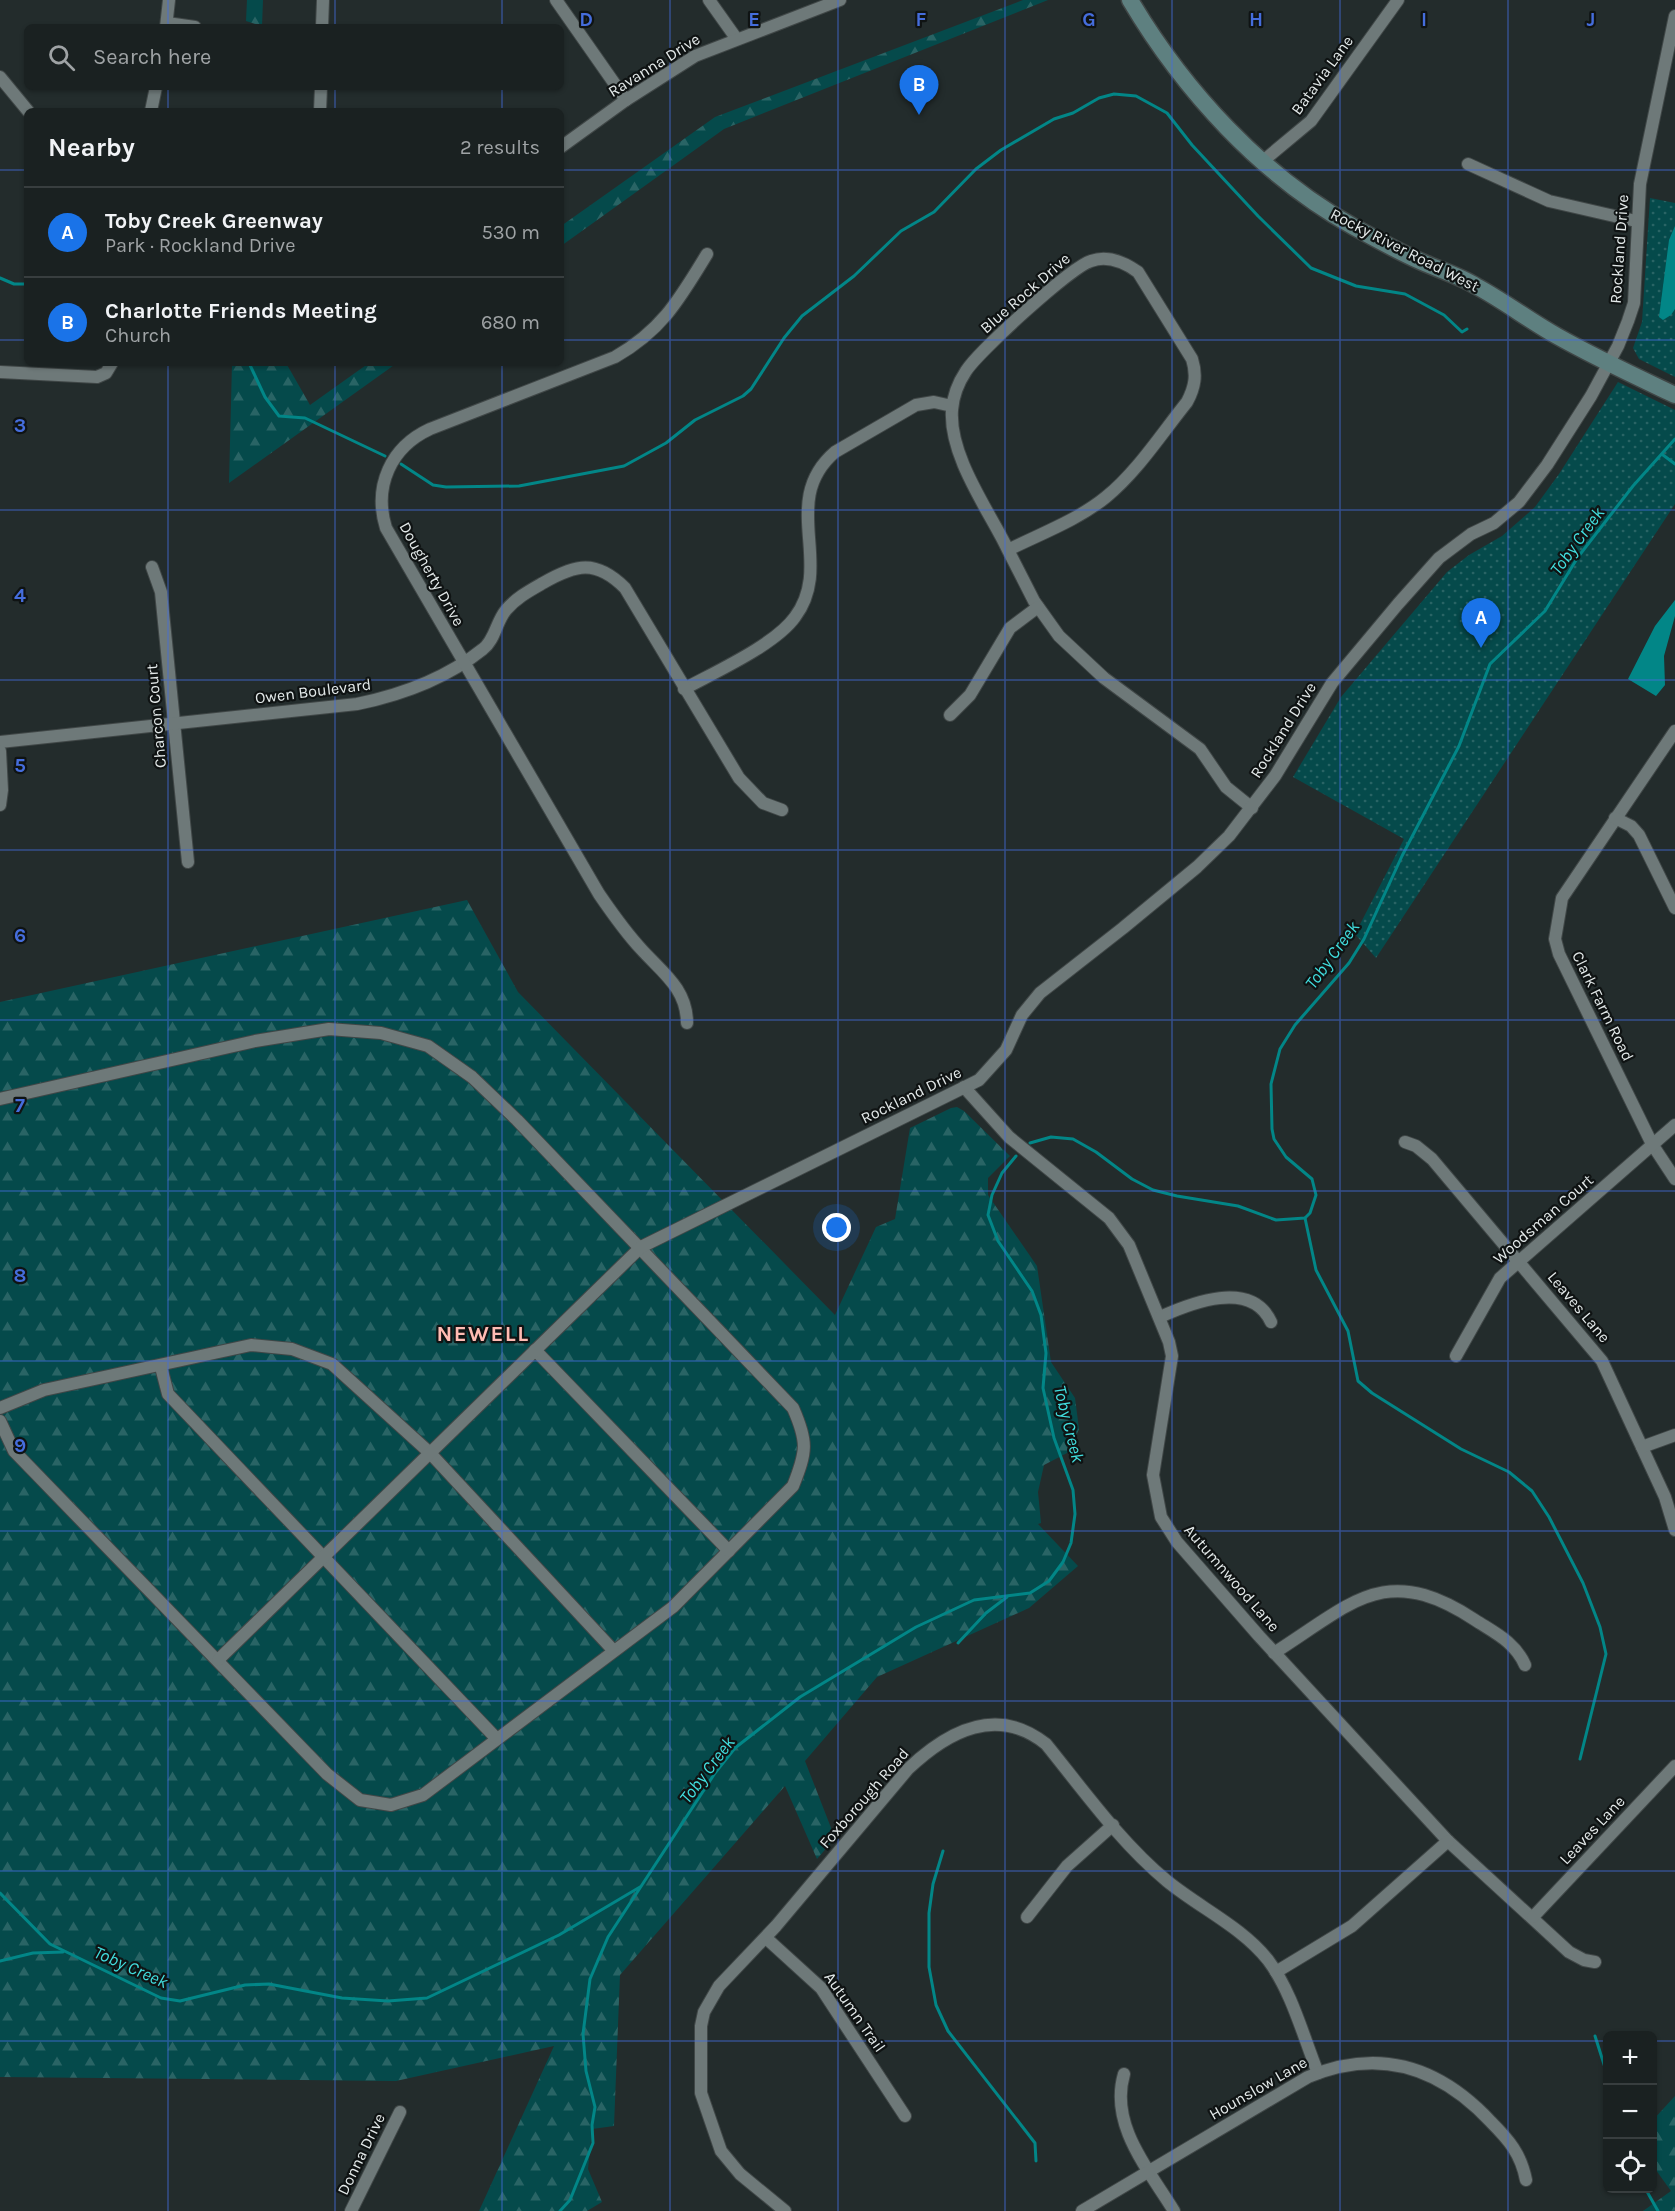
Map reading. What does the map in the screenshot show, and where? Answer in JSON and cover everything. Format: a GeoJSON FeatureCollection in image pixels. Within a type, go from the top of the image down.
{"type":"FeatureCollection","features":[{"type":"Feature","properties":{"kind":"street"},"geometry":{"type":"LineString","coordinates":[[167,24],[169,0]]}},
{"type":"Feature","properties":{"kind":"street"},"geometry":{"type":"LineString","coordinates":[[322,24],[323,0]]}},
{"type":"Feature","properties":{"kind":"street"},"geometry":{"type":"LineString","coordinates":[[556,0],[626,100]]}},
{"type":"Feature","properties":{"kind":"street"},"geometry":{"type":"LineString","coordinates":[[709,0],[736,38]]}},
{"type":"Feature","properties":{"kind":"street","name":"Ravanna Drive"},"geometry":{"type":"LineString","coordinates":[[564,145],[626,100],[695,56],[736,38],[840,0]]}},
{"type":"Feature","properties":{"kind":"street","name":"Rocky River Road West"},"geometry":{"type":"LineString","coordinates":[[1130,0],[1179,73],[1214,113],[1292,186],[1340,219],[1420,261],[1474,284],[1555,335],[1675,395]]}},
{"type":"Feature","properties":{"kind":"street","name":"Batavia Lane"},"geometry":{"type":"LineString","coordinates":[[1263,160],[1311,121],[1398,0]]}},
{"type":"Feature","properties":{"kind":"street","name":"Rockland Drive"},"geometry":{"type":"LineString","coordinates":[[218,1660],[641,1247],[979,1080],[996,1064],[1006,1050],[1022,1015],[1040,993],[1197,867],[1229,836],[1296,745],[1332,683],[1398,604],[1439,558],[1502,517],[1533,486],[1609,363],[1634,303],[1636,221],[1640,184],[1675,16]]}},
{"type":"Feature","properties":{"kind":"street"},"geometry":{"type":"LineString","coordinates":[[0,76],[26,108]]}},
{"type":"Feature","properties":{"kind":"street"},"geometry":{"type":"LineString","coordinates":[[152,108],[155,90]]}},
{"type":"Feature","properties":{"kind":"street"},"geometry":{"type":"LineString","coordinates":[[320,108],[321,90]]}},
{"type":"Feature","properties":{"kind":"street"},"geometry":{"type":"LineString","coordinates":[[1468,164],[1549,201],[1636,221]]}},
{"type":"Feature","properties":{"kind":"street","name":"Dougherty Drive"},"geometry":{"type":"LineString","coordinates":[[687,1023],[687,1008],[679,990],[634,941],[599,894],[386,528],[382,514],[382,488],[394,458],[407,442],[423,432],[615,357],[634,346],[670,313],[706,254]]}},
{"type":"Feature","properties":{"kind":"street","name":"Blue Rock Drive"},"geometry":{"type":"LineString","coordinates":[[1008,550],[1088,510],[1120,484],[1187,402],[1195,378],[1192,359],[1138,272],[1116,260],[1092,260],[1074,269],[970,366],[957,388],[952,406],[952,421],[957,447],[1008,550],[1038,607],[1079,657],[1200,749],[1226,787],[1251,808]]}},
{"type":"Feature","properties":{"kind":"street"},"geometry":{"type":"LineString","coordinates":[[0,372],[97,377],[109,368]]}},
{"type":"Feature","properties":{"kind":"street"},"geometry":{"type":"LineString","coordinates":[[684,689],[780,633],[800,611],[810,577],[807,503],[812,480],[825,461],[835,452],[916,405],[933,402],[952,406]]}},
{"type":"Feature","properties":{"kind":"street","name":"Charcon Court"},"geometry":{"type":"LineString","coordinates":[[152,567],[161,592],[188,862]]}},
{"type":"Feature","properties":{"kind":"street","name":"Owen Boulevard"},"geometry":{"type":"LineString","coordinates":[[0,742],[357,704],[382,699],[431,680],[463,661],[489,643],[502,616],[517,599],[567,569],[588,567],[605,572],[625,588],[684,689],[753,795],[769,806],[782,810]]}},
{"type":"Feature","properties":{"kind":"street"},"geometry":{"type":"LineString","coordinates":[[950,715],[970,695],[1010,628],[1038,607]]}},
{"type":"Feature","properties":{"kind":"street","name":"Clark Farm Road"},"geometry":{"type":"LineString","coordinates":[[1675,731],[1562,898],[1555,939],[1559,954],[1652,1144],[1675,1179]]}},
{"type":"Feature","properties":{"kind":"street"},"geometry":{"type":"LineString","coordinates":[[0,751],[2,790],[0,805]]}},
{"type":"Feature","properties":{"kind":"street"},"geometry":{"type":"LineString","coordinates":[[1615,818],[1631,826],[1639,835],[1675,908]]}},
{"type":"Feature","properties":{"kind":"street"},"geometry":{"type":"LineString","coordinates":[[0,1099],[255,1041],[329,1029],[381,1033],[428,1046],[472,1077],[641,1247],[793,1408],[805,1436],[803,1463],[793,1486],[673,1607],[423,1795],[391,1805],[360,1800],[327,1774],[14,1451],[0,1420]]}},
{"type":"Feature","properties":{"kind":"street","name":"Autumnwood Lane"},"geometry":{"type":"LineString","coordinates":[[964,1087],[1008,1137],[1109,1218],[1129,1245],[1160,1317],[1172,1356],[1154,1466],[1154,1484],[1161,1516],[1177,1542],[1275,1653],[1448,1840],[1573,1955],[1595,1962]]}},
{"type":"Feature","properties":{"kind":"street","name":"Woodsman Court"},"geometry":{"type":"LineString","coordinates":[[1456,1356],[1491,1291],[1518,1260],[1675,1125]]}},
{"type":"Feature","properties":{"kind":"street","name":"Leaves Lane"},"geometry":{"type":"LineString","coordinates":[[1405,1142],[1426,1152],[1602,1361],[1665,1497],[1675,1530]]}},
{"type":"Feature","properties":{"kind":"street"},"geometry":{"type":"LineString","coordinates":[[1160,1317],[1189,1305],[1222,1298],[1256,1304],[1267,1312],[1271,1322]]}},
{"type":"Feature","properties":{"kind":"street"},"geometry":{"type":"LineString","coordinates":[[0,1408],[44,1390],[251,1346],[292,1349],[332,1364],[430,1453],[614,1650]]}},
{"type":"Feature","properties":{"kind":"street"},"geometry":{"type":"LineString","coordinates":[[535,1350],[729,1551]]}},
{"type":"Feature","properties":{"kind":"street"},"geometry":{"type":"LineString","coordinates":[[161,1366],[168,1394],[496,1738]]}},
{"type":"Feature","properties":{"kind":"street"},"geometry":{"type":"LineString","coordinates":[[1642,1447],[1675,1435]]}},
{"type":"Feature","properties":{"kind":"street"},"geometry":{"type":"LineString","coordinates":[[1275,1653],[1368,1595],[1396,1590],[1413,1590],[1437,1597],[1508,1641],[1525,1665]]}},
{"type":"Feature","properties":{"kind":"street","name":"Foxborough Road"},"geometry":{"type":"LineString","coordinates":[[785,2211],[740,2174],[721,2151],[706,2113],[700,2080],[701,2026],[710,1998],[766,1938],[909,1769],[931,1749],[965,1730],[994,1724],[1020,1728],[1034,1735],[1046,1744],[1143,1860],[1177,1888],[1246,1937],[1276,1972],[1317,2073]]}},
{"type":"Feature","properties":{"kind":"street","name":"Leaves Lane"},"geometry":{"type":"LineString","coordinates":[[1533,1917],[1675,1767]]}},
{"type":"Feature","properties":{"kind":"street"},"geometry":{"type":"LineString","coordinates":[[1027,1917],[1067,1866],[1113,1825]]}},
{"type":"Feature","properties":{"kind":"street"},"geometry":{"type":"LineString","coordinates":[[1276,1972],[1352,1926],[1448,1840]]}},
{"type":"Feature","properties":{"kind":"street","name":"Autumn Trail"},"geometry":{"type":"LineString","coordinates":[[766,1938],[821,1988],[905,2116]]}},
{"type":"Feature","properties":{"kind":"street","name":"Hounslow Lane"},"geometry":{"type":"LineString","coordinates":[[1082,2211],[1317,2073],[1339,2066],[1380,2063],[1398,2065],[1434,2077],[1463,2095],[1514,2146],[1526,2180]]}},
{"type":"Feature","properties":{"kind":"street"},"geometry":{"type":"LineString","coordinates":[[1124,2074],[1119,2099],[1124,2125],[1174,2211]]}},
{"type":"Feature","properties":{"kind":"street","name":"Donna Drive"},"geometry":{"type":"LineString","coordinates":[[351,2211],[400,2112]]}},
{"type":"Feature","properties":{"kind":"green space"},"geometry":{"type":"Polygon","coordinates":[[[247,0],[263,0],[262,24],[246,21],[247,0]]]}},
{"type":"Feature","properties":{"kind":"green space"},"geometry":{"type":"Polygon","coordinates":[[[1023,0],[1048,0],[724,129],[564,244],[564,224],[715,117],[1023,0]]]}},
{"type":"Feature","properties":{"kind":"green space"},"geometry":{"type":"Polygon","coordinates":[[[1650,198],[1675,203],[1675,377],[1639,359],[1633,348],[1642,322],[1650,198]]]}},
{"type":"Feature","properties":{"kind":"green space"},"geometry":{"type":"Polygon","coordinates":[[[232,366],[288,366],[310,405],[365,366],[393,366],[229,483],[232,366]]]}},
{"type":"Feature","properties":{"kind":"green space"},"geometry":{"type":"Polygon","coordinates":[[[1618,382],[1675,410],[1675,504],[1376,958],[1355,934],[1404,839],[1293,777],[1341,697],[1447,572],[1469,555],[1502,536],[1535,507],[1618,382]]]}},
{"type":"Feature","properties":{"kind":"green space"},"geometry":{"type":"Polygon","coordinates":[[[467,900],[518,992],[835,1315],[876,1227],[895,1219],[910,1128],[951,1108],[957,1107],[964,1111],[1010,1156],[988,1178],[988,1195],[1037,1266],[1051,1362],[1075,1398],[1079,1429],[1069,1452],[1044,1465],[1038,1492],[1041,1523],[1038,1524],[1078,1566],[1029,1608],[877,1677],[805,1761],[835,1838],[817,1859],[785,1786],[620,1975],[614,2126],[592,2129],[588,2169],[602,2202],[587,2211],[479,2211],[554,2046],[396,2081],[0,2077],[0,1002],[467,900]]]}},
{"type":"Feature","properties":{"kind":"green space"},"geometry":{"type":"Polygon","coordinates":[[[1675,2096],[1675,2211],[1643,2211],[1671,2191],[1657,2172],[1657,2116],[1675,2096]]]}},
{"type":"Feature","properties":{"kind":"shaded area"},"geometry":{"type":"Polygon","coordinates":[[[1675,226],[1675,309],[1663,320],[1659,317],[1669,240],[1675,226]]]}},
{"type":"Feature","properties":{"kind":"shaded area"},"geometry":{"type":"Polygon","coordinates":[[[1675,600],[1675,616],[1664,656],[1665,685],[1656,696],[1628,679],[1655,626],[1675,600]]]}},
{"type":"Feature","properties":{"kind":"waterway"},"geometry":{"type":"LineString","coordinates":[[401,464],[433,485],[446,487],[519,486],[624,466],[666,443],[695,420],[743,396],[751,389],[784,338],[802,316],[854,276],[901,231],[934,212],[976,169],[1001,150],[1054,119],[1073,113],[1099,98],[1114,94],[1136,96],[1167,113],[1192,145],[1258,216],[1311,268],[1356,286],[1405,294],[1444,315],[1462,332],[1467,329]]}},
{"type":"Feature","properties":{"kind":"waterway"},"geometry":{"type":"LineString","coordinates":[[0,278],[14,284],[24,284]]}},
{"type":"Feature","properties":{"kind":"waterway"},"geometry":{"type":"LineString","coordinates":[[250,366],[265,397],[279,416],[305,418],[385,456]]}},
{"type":"Feature","properties":{"kind":"waterway","name":"Toby Creek"},"geometry":{"type":"LineString","coordinates":[[1030,1143],[1051,1137],[1073,1139],[1096,1152],[1132,1179],[1153,1190],[1238,1206],[1276,1220],[1305,1218],[1310,1213],[1316,1195],[1312,1179],[1286,1157],[1274,1139],[1272,1129],[1271,1084],[1280,1049],[1295,1025],[1349,963],[1364,939],[1402,856],[1459,746],[1490,664],[1545,611],[1578,557],[1633,486],[1675,439]]}},
{"type":"Feature","properties":{"kind":"waterway"},"geometry":{"type":"LineString","coordinates":[[1663,455],[1675,464]]}},
{"type":"Feature","properties":{"kind":"waterway","name":"Toby Creek"},"geometry":{"type":"LineString","coordinates":[[560,2211],[570,2200],[593,2143],[592,2125],[595,2107],[586,2071],[583,2034],[590,1979],[608,1937],[715,1773],[735,1748],[800,1697],[916,1627],[974,1600],[1030,1593],[1049,1581],[1063,1562],[1071,1543],[1075,1514],[1073,1490],[1054,1438],[1043,1388],[1046,1353],[1041,1315],[1032,1291],[998,1241],[988,1215],[992,1195],[1002,1173],[1016,1156]]}},
{"type":"Feature","properties":{"kind":"waterway"},"geometry":{"type":"LineString","coordinates":[[1305,1218],[1316,1270],[1348,1331],[1358,1381],[1372,1393],[1461,1449],[1509,1472],[1532,1491],[1549,1517],[1583,1583],[1600,1627],[1606,1654],[1580,1759]]}},
{"type":"Feature","properties":{"kind":"waterway"},"geometry":{"type":"LineString","coordinates":[[958,1643],[986,1613],[1007,1597]]}},
{"type":"Feature","properties":{"kind":"waterway"},"geometry":{"type":"LineString","coordinates":[[943,1851],[933,1884],[929,1913],[929,1967],[936,2005],[948,2031],[1035,2143],[1036,2161]]}},
{"type":"Feature","properties":{"kind":"waterway","name":"Toby Creek"},"geometry":{"type":"LineString","coordinates":[[0,1893],[50,1944],[161,1998],[180,2001],[245,1985],[269,1984],[342,1998],[388,2001],[427,1998],[559,1935],[640,1887]]}},
{"type":"Feature","properties":{"kind":"waterway","name":"Toby Creek"},"geometry":{"type":"LineString","coordinates":[[0,1961],[33,1953],[63,1952]]}},
{"type":"Feature","properties":{"kind":"waterway"},"geometry":{"type":"LineString","coordinates":[[1595,2036],[1603,2061]]}},
{"type":"Feature","properties":{"kind":"waterway"},"geometry":{"type":"LineString","coordinates":[[1648,2193],[1658,2211]]}},
{"type":"Feature","properties":{"kind":"place","name":"Charlotte Friends Meeting"},"geometry":{"type":"Point","coordinates":[919,115]}},
{"type":"Feature","properties":{"kind":"place","name":"Toby Creek Greenway"},"geometry":{"type":"Point","coordinates":[1481,648]}},
{"type":"Feature","properties":{"kind":"district","name":"NEWELL"},"geometry":{"type":"Point","coordinates":[483,1334]}}]}
